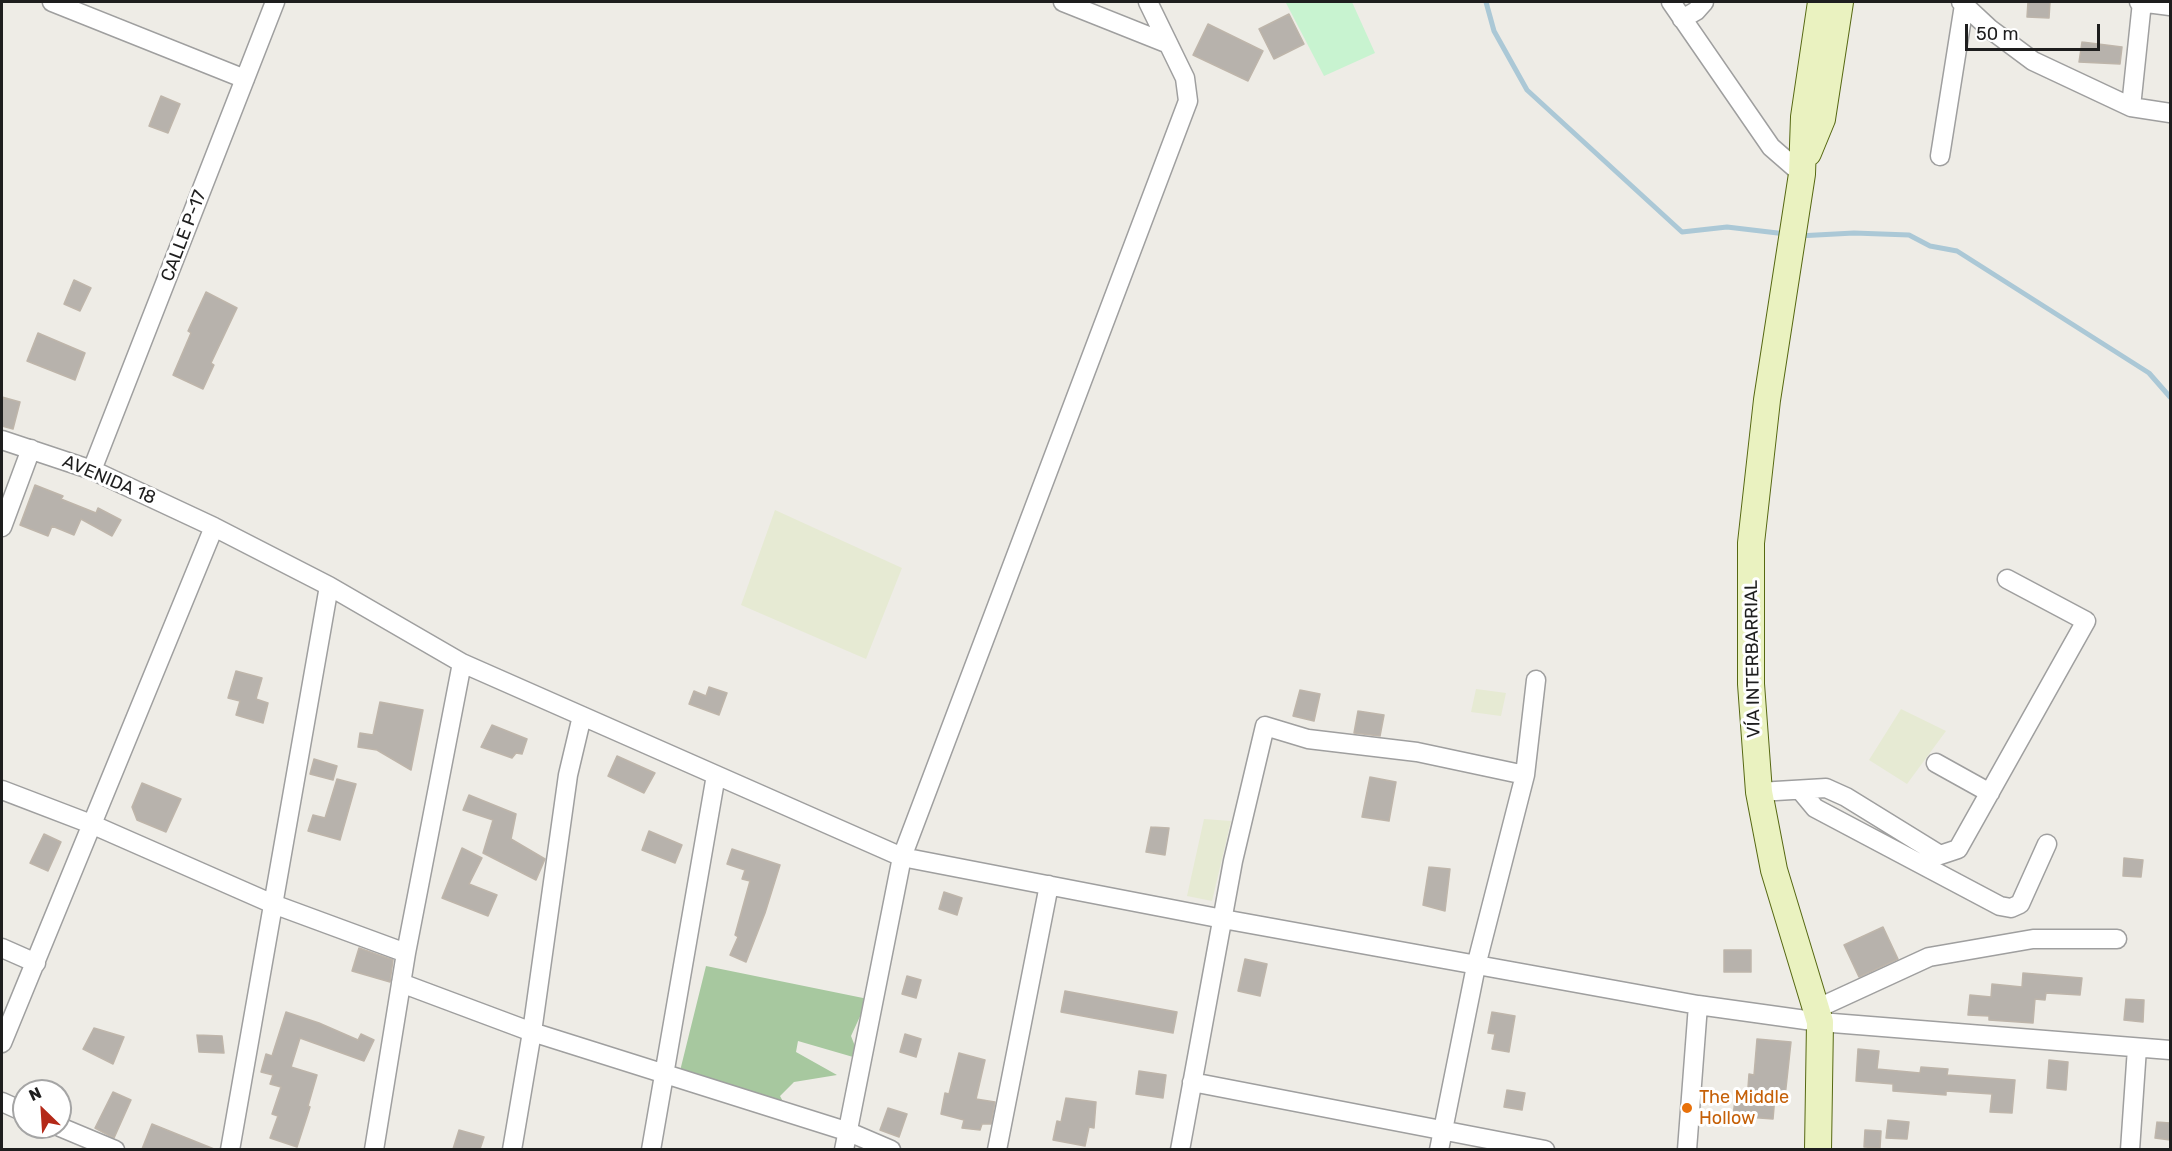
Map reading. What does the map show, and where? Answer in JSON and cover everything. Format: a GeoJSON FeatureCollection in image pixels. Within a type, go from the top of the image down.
{"type":"FeatureCollection","features":[{"type":"Feature","properties":{"kind":"main road","name":"VÍA INTERBARRIAL"},"geometry":{"type":"LineString","coordinates":[[1818,1149],[1818,1015],[1774,870],[1759,792],[1751,684],[1750,543],[1767,400],[1802,175],[1804,117],[1821,2]]}},
{"type":"Feature","properties":{"kind":"main road","name":"VÍA INTERBARRIAL"},"geometry":{"type":"LineString","coordinates":[[1802,175],[1822,119],[1840,2]]}},
{"type":"Feature","properties":{"kind":"street"},"geometry":{"type":"LineString","coordinates":[[52,2],[245,79]]}},
{"type":"Feature","properties":{"kind":"street","name":"CALLE P-17"},"geometry":{"type":"LineString","coordinates":[[92,470],[275,2]]}},
{"type":"Feature","properties":{"kind":"street"},"geometry":{"type":"LineString","coordinates":[[1063,2],[1166,42]]}},
{"type":"Feature","properties":{"kind":"street"},"geometry":{"type":"LineString","coordinates":[[846,1141],[902,857],[1188,101],[1185,78],[1148,2]]}},
{"type":"Feature","properties":{"kind":"street"},"geometry":{"type":"LineString","coordinates":[[1671,2],[1771,147],[1802,175]]}},
{"type":"Feature","properties":{"kind":"street"},"geometry":{"type":"LineString","coordinates":[[1682,19],[1696,11],[1704,2]]}},
{"type":"Feature","properties":{"kind":"street"},"geometry":{"type":"LineString","coordinates":[[2131,107],[2141,2],[2170,6]]}},
{"type":"Feature","properties":{"kind":"street"},"geometry":{"type":"LineString","coordinates":[[1963,3],[1990,29],[2033,61],[2131,107],[2170,112]]}},
{"type":"Feature","properties":{"kind":"street"},"geometry":{"type":"LineString","coordinates":[[1940,156],[1963,3]]}},
{"type":"Feature","properties":{"kind":"street","name":"AVENIDA 18"},"geometry":{"type":"LineString","coordinates":[[2,440],[92,470],[214,527],[329,586],[462,663],[902,857],[1223,919],[1698,1005],[2170,1050]]}},
{"type":"Feature","properties":{"kind":"street"},"geometry":{"type":"LineString","coordinates":[[2,527],[31,449]]}},
{"type":"Feature","properties":{"kind":"street"},"geometry":{"type":"LineString","coordinates":[[2,1043],[214,527]]}},
{"type":"Feature","properties":{"kind":"street"},"geometry":{"type":"LineString","coordinates":[[1759,792],[1826,788],[1835,791],[1940,855],[1958,849],[2086,621],[2007,579]]}},
{"type":"Feature","properties":{"kind":"street"},"geometry":{"type":"LineString","coordinates":[[230,1149],[329,586]]}},
{"type":"Feature","properties":{"kind":"street"},"geometry":{"type":"LineString","coordinates":[[374,1149],[406,952],[462,663]]}},
{"type":"Feature","properties":{"kind":"street"},"geometry":{"type":"LineString","coordinates":[[1439,1149],[1476,966],[1525,775],[1536,680]]}},
{"type":"Feature","properties":{"kind":"street"},"geometry":{"type":"LineString","coordinates":[[512,1149],[532,1032],[568,775],[582,716]]}},
{"type":"Feature","properties":{"kind":"street"},"geometry":{"type":"LineString","coordinates":[[1180,1149],[1233,861],[1265,726],[1308,739],[1417,752],[1525,775]]}},
{"type":"Feature","properties":{"kind":"street"},"geometry":{"type":"LineString","coordinates":[[1936,763],[1990,794]]}},
{"type":"Feature","properties":{"kind":"street"},"geometry":{"type":"LineString","coordinates":[[651,1149],[716,775]]}},
{"type":"Feature","properties":{"kind":"street"},"geometry":{"type":"LineString","coordinates":[[2,790],[91,824],[273,904],[406,952]]}},
{"type":"Feature","properties":{"kind":"street"},"geometry":{"type":"LineString","coordinates":[[1800,790],[1815,808],[2000,906],[2011,908],[2020,904],[2047,844]]}},
{"type":"Feature","properties":{"kind":"street"},"geometry":{"type":"LineString","coordinates":[[997,1149],[1048,885]]}},
{"type":"Feature","properties":{"kind":"street"},"geometry":{"type":"LineString","coordinates":[[1818,1015],[1929,957],[2033,939],[2117,939]]}},
{"type":"Feature","properties":{"kind":"street"},"geometry":{"type":"LineString","coordinates":[[2,948],[36,963]]}},
{"type":"Feature","properties":{"kind":"street"},"geometry":{"type":"LineString","coordinates":[[401,982],[532,1032],[664,1074],[846,1141],[891,1149]]}},
{"type":"Feature","properties":{"kind":"street"},"geometry":{"type":"LineString","coordinates":[[1687,1149],[1698,1005]]}},
{"type":"Feature","properties":{"kind":"street"},"geometry":{"type":"LineString","coordinates":[[2130,1149],[2137,1048]]}},
{"type":"Feature","properties":{"kind":"street"},"geometry":{"type":"LineString","coordinates":[[1192,1082],[1545,1149]]}},
{"type":"Feature","properties":{"kind":"street"},"geometry":{"type":"LineString","coordinates":[[72,1131],[116,1149]]}},
{"type":"Feature","properties":{"kind":"green space"},"geometry":{"type":"Polygon","coordinates":[[[1352,2],[1375,53],[1324,76],[1286,3],[1352,2]]]}},
{"type":"Feature","properties":{"kind":"green space"},"geometry":{"type":"Polygon","coordinates":[[[775,510],[902,568],[866,659],[741,605],[775,510]]]}},
{"type":"Feature","properties":{"kind":"green space"},"geometry":{"type":"Polygon","coordinates":[[[1476,689],[1506,693],[1501,716],[1471,712],[1476,689]]]}},
{"type":"Feature","properties":{"kind":"green space"},"geometry":{"type":"Polygon","coordinates":[[[1901,709],[1946,731],[1907,784],[1869,760],[1901,709]]]}},
{"type":"Feature","properties":{"kind":"green space"},"geometry":{"type":"Polygon","coordinates":[[[1204,819],[1231,821],[1212,901],[1187,896],[1204,819]]]}},
{"type":"Feature","properties":{"kind":"green space"},"geometry":{"type":"Polygon","coordinates":[[[706,966],[868,999],[851,1036],[860,1059],[798,1041],[796,1052],[837,1075],[794,1082],[780,1096],[786,1107],[679,1075],[706,966]]]}},
{"type":"Feature","properties":{"kind":"building"},"geometry":{"type":"Polygon","coordinates":[[[2028,2],[2050,2],[2049,18],[2027,17],[2028,2]]]}},
{"type":"Feature","properties":{"kind":"building"},"geometry":{"type":"Polygon","coordinates":[[[1289,14],[1304,44],[1274,59],[1259,29],[1289,14]]]}},
{"type":"Feature","properties":{"kind":"building"},"geometry":{"type":"Polygon","coordinates":[[[1208,24],[1263,51],[1248,81],[1193,55],[1208,24]]]}},
{"type":"Feature","properties":{"kind":"building"},"geometry":{"type":"Polygon","coordinates":[[[2082,42],[2122,47],[2120,64],[2079,62],[2082,42]]]}},
{"type":"Feature","properties":{"kind":"building"},"geometry":{"type":"Polygon","coordinates":[[[161,96],[180,104],[168,133],[149,126],[161,96]]]}},
{"type":"Feature","properties":{"kind":"building"},"geometry":{"type":"Polygon","coordinates":[[[74,280],[91,288],[80,311],[64,304],[74,280]]]}},
{"type":"Feature","properties":{"kind":"building"},"geometry":{"type":"Polygon","coordinates":[[[206,292],[237,308],[211,363],[214,365],[203,389],[173,375],[191,333],[188,331],[206,292]]]}},
{"type":"Feature","properties":{"kind":"building"},"geometry":{"type":"Polygon","coordinates":[[[38,333],[85,353],[75,380],[27,361],[38,333]]]}},
{"type":"Feature","properties":{"kind":"building"},"geometry":{"type":"Polygon","coordinates":[[[2,397],[20,402],[13,429],[2,426],[2,397]]]}},
{"type":"Feature","properties":{"kind":"building"},"geometry":{"type":"Polygon","coordinates":[[[35,485],[63,496],[61,499],[96,513],[98,508],[121,520],[112,536],[81,519],[74,535],[52,526],[48,536],[20,525],[35,485]]]}},
{"type":"Feature","properties":{"kind":"building"},"geometry":{"type":"Polygon","coordinates":[[[236,671],[262,678],[256,699],[268,703],[263,723],[236,715],[240,701],[228,698],[236,671]]]}},
{"type":"Feature","properties":{"kind":"building"},"geometry":{"type":"Polygon","coordinates":[[[709,687],[727,693],[719,715],[689,704],[694,691],[706,696],[709,687]]]}},
{"type":"Feature","properties":{"kind":"building"},"geometry":{"type":"Polygon","coordinates":[[[1300,690],[1320,694],[1314,721],[1293,716],[1300,690]]]}},
{"type":"Feature","properties":{"kind":"building"},"geometry":{"type":"Polygon","coordinates":[[[380,702],[423,710],[411,770],[377,750],[358,747],[360,733],[373,735],[380,702]]]}},
{"type":"Feature","properties":{"kind":"building"},"geometry":{"type":"Polygon","coordinates":[[[1358,711],[1384,715],[1380,736],[1354,733],[1358,711]]]}},
{"type":"Feature","properties":{"kind":"building"},"geometry":{"type":"Polygon","coordinates":[[[492,725],[527,739],[522,754],[516,753],[512,758],[481,747],[492,725]]]}},
{"type":"Feature","properties":{"kind":"building"},"geometry":{"type":"Polygon","coordinates":[[[617,756],[655,773],[644,793],[608,776],[617,756]]]}},
{"type":"Feature","properties":{"kind":"building"},"geometry":{"type":"Polygon","coordinates":[[[314,759],[337,766],[333,780],[310,774],[314,759]]]}},
{"type":"Feature","properties":{"kind":"building"},"geometry":{"type":"Polygon","coordinates":[[[1370,777],[1396,782],[1389,821],[1362,817],[1370,777]]]}},
{"type":"Feature","properties":{"kind":"building"},"geometry":{"type":"Polygon","coordinates":[[[337,779],[356,784],[340,840],[308,831],[313,815],[325,818],[337,779]]]}},
{"type":"Feature","properties":{"kind":"building"},"geometry":{"type":"Polygon","coordinates":[[[142,783],[181,799],[166,832],[137,820],[132,807],[142,783]]]}},
{"type":"Feature","properties":{"kind":"building"},"geometry":{"type":"Polygon","coordinates":[[[469,795],[516,814],[511,839],[545,859],[536,880],[483,853],[493,820],[463,810],[469,795]]]}},
{"type":"Feature","properties":{"kind":"building"},"geometry":{"type":"Polygon","coordinates":[[[1151,827],[1169,828],[1165,855],[1146,852],[1151,827]]]}},
{"type":"Feature","properties":{"kind":"building"},"geometry":{"type":"Polygon","coordinates":[[[649,831],[682,845],[675,863],[642,850],[649,831]]]}},
{"type":"Feature","properties":{"kind":"building"},"geometry":{"type":"Polygon","coordinates":[[[44,834],[61,842],[48,871],[30,863],[44,834]]]}},
{"type":"Feature","properties":{"kind":"building"},"geometry":{"type":"Polygon","coordinates":[[[462,848],[482,858],[469,884],[497,895],[488,916],[442,898],[462,848]]]}},
{"type":"Feature","properties":{"kind":"building"},"geometry":{"type":"Polygon","coordinates":[[[732,849],[780,865],[746,962],[730,955],[738,937],[735,935],[750,881],[742,879],[745,870],[727,864],[732,849]]]}},
{"type":"Feature","properties":{"kind":"building"},"geometry":{"type":"Polygon","coordinates":[[[2124,858],[2143,860],[2141,877],[2123,876],[2124,858]]]}},
{"type":"Feature","properties":{"kind":"building"},"geometry":{"type":"Polygon","coordinates":[[[1429,867],[1450,869],[1445,911],[1423,905],[1429,867]]]}},
{"type":"Feature","properties":{"kind":"building"},"geometry":{"type":"Polygon","coordinates":[[[944,892],[962,898],[957,915],[939,909],[944,892]]]}},
{"type":"Feature","properties":{"kind":"building"},"geometry":{"type":"Polygon","coordinates":[[[1883,927],[1898,959],[1859,977],[1844,945],[1883,927]]]}},
{"type":"Feature","properties":{"kind":"building"},"geometry":{"type":"Polygon","coordinates":[[[359,948],[393,960],[390,982],[352,971],[359,948]]]}},
{"type":"Feature","properties":{"kind":"building"},"geometry":{"type":"Polygon","coordinates":[[[1724,950],[1751,950],[1751,972],[1724,972],[1724,950]]]}},
{"type":"Feature","properties":{"kind":"building"},"geometry":{"type":"Polygon","coordinates":[[[1245,959],[1267,964],[1260,996],[1238,991],[1245,959]]]}},
{"type":"Feature","properties":{"kind":"building"},"geometry":{"type":"Polygon","coordinates":[[[2023,973],[2082,978],[2080,995],[2046,993],[2045,1000],[2035,999],[2033,1023],[1989,1020],[1989,1016],[1968,1015],[1970,995],[1991,997],[1992,984],[2022,987],[2023,973]]]}},
{"type":"Feature","properties":{"kind":"building"},"geometry":{"type":"Polygon","coordinates":[[[907,976],[921,980],[916,998],[902,994],[907,976]]]}},
{"type":"Feature","properties":{"kind":"building"},"geometry":{"type":"Polygon","coordinates":[[[1065,991],[1177,1012],[1173,1033],[1061,1012],[1065,991]]]}},
{"type":"Feature","properties":{"kind":"building"},"geometry":{"type":"Polygon","coordinates":[[[2126,999],[2144,1000],[2143,1022],[2124,1020],[2126,999]]]}},
{"type":"Feature","properties":{"kind":"building"},"geometry":{"type":"Polygon","coordinates":[[[286,1012],[358,1040],[361,1034],[374,1040],[364,1061],[300,1038],[291,1067],[317,1075],[308,1106],[310,1107],[297,1147],[270,1138],[278,1116],[272,1114],[281,1087],[270,1084],[273,1075],[261,1072],[266,1054],[272,1056],[286,1012]]]}},
{"type":"Feature","properties":{"kind":"building"},"geometry":{"type":"Polygon","coordinates":[[[1492,1012],[1515,1016],[1509,1052],[1492,1049],[1495,1034],[1488,1033],[1492,1012]]]}},
{"type":"Feature","properties":{"kind":"building"},"geometry":{"type":"Polygon","coordinates":[[[94,1028],[124,1037],[113,1064],[83,1049],[94,1028]]]}},
{"type":"Feature","properties":{"kind":"building"},"geometry":{"type":"Polygon","coordinates":[[[905,1034],[921,1039],[916,1057],[900,1052],[905,1034]]]}},
{"type":"Feature","properties":{"kind":"building"},"geometry":{"type":"Polygon","coordinates":[[[197,1035],[222,1036],[224,1053],[199,1052],[197,1035]]]}},
{"type":"Feature","properties":{"kind":"building"},"geometry":{"type":"Polygon","coordinates":[[[1757,1039],[1791,1042],[1785,1097],[1775,1096],[1773,1119],[1733,1116],[1735,1100],[1747,1101],[1749,1074],[1754,1075],[1757,1039]]]}},
{"type":"Feature","properties":{"kind":"building"},"geometry":{"type":"Polygon","coordinates":[[[1858,1049],[1879,1051],[1877,1069],[1920,1073],[1921,1067],[1948,1069],[1947,1075],[2015,1080],[2012,1113],[1990,1112],[1992,1094],[1946,1091],[1946,1095],[1893,1091],[1893,1084],[1856,1081],[1858,1049]]]}},
{"type":"Feature","properties":{"kind":"building"},"geometry":{"type":"Polygon","coordinates":[[[959,1053],[985,1060],[976,1099],[995,1102],[991,1124],[982,1124],[980,1130],[962,1128],[964,1120],[941,1114],[945,1093],[949,1094],[959,1053]]]}},
{"type":"Feature","properties":{"kind":"building"},"geometry":{"type":"Polygon","coordinates":[[[2049,1060],[2068,1062],[2066,1090],[2047,1088],[2049,1060]]]}},
{"type":"Feature","properties":{"kind":"building"},"geometry":{"type":"Polygon","coordinates":[[[1139,1071],[1166,1075],[1163,1098],[1136,1094],[1139,1071]]]}},
{"type":"Feature","properties":{"kind":"building"},"geometry":{"type":"Polygon","coordinates":[[[1507,1090],[1525,1093],[1522,1110],[1504,1107],[1507,1090]]]}},
{"type":"Feature","properties":{"kind":"building"},"geometry":{"type":"Polygon","coordinates":[[[113,1092],[131,1100],[114,1138],[95,1128],[113,1092]]]}},
{"type":"Feature","properties":{"kind":"building"},"geometry":{"type":"Polygon","coordinates":[[[1066,1098],[1096,1102],[1094,1128],[1089,1127],[1085,1146],[1053,1140],[1057,1121],[1061,1122],[1066,1098]]]}},
{"type":"Feature","properties":{"kind":"building"},"geometry":{"type":"Polygon","coordinates":[[[888,1108],[907,1114],[899,1137],[880,1130],[888,1108]]]}},
{"type":"Feature","properties":{"kind":"building"},"geometry":{"type":"Polygon","coordinates":[[[1888,1120],[1909,1122],[1907,1139],[1886,1138],[1888,1120]]]}},
{"type":"Feature","properties":{"kind":"building"},"geometry":{"type":"Polygon","coordinates":[[[2157,1122],[2170,1123],[2170,1140],[2155,1138],[2157,1122]]]}},
{"type":"Feature","properties":{"kind":"building"},"geometry":{"type":"Polygon","coordinates":[[[152,1124],[214,1149],[142,1149],[152,1124]]]}},
{"type":"Feature","properties":{"kind":"building"},"geometry":{"type":"Polygon","coordinates":[[[459,1130],[484,1137],[480,1149],[453,1149],[459,1130]]]}},
{"type":"Feature","properties":{"kind":"building"},"geometry":{"type":"Polygon","coordinates":[[[1865,1130],[1881,1131],[1880,1148],[1864,1147],[1865,1130]]]}},
{"type":"Feature","properties":{"kind":"waterway"},"geometry":{"type":"LineString","coordinates":[[1486,2],[1494,31],[1527,90],[1682,232],[1727,227],[1786,234]]}},
{"type":"Feature","properties":{"kind":"waterway"},"geometry":{"type":"LineString","coordinates":[[1798,236],[1854,233],[1909,235],[1930,246],[1957,251],[2149,373],[2170,397]]}},
{"type":"Feature","properties":{"kind":"place","name":"The Middle Hollow"},"geometry":{"type":"Point","coordinates":[1687,1108]}}]}
